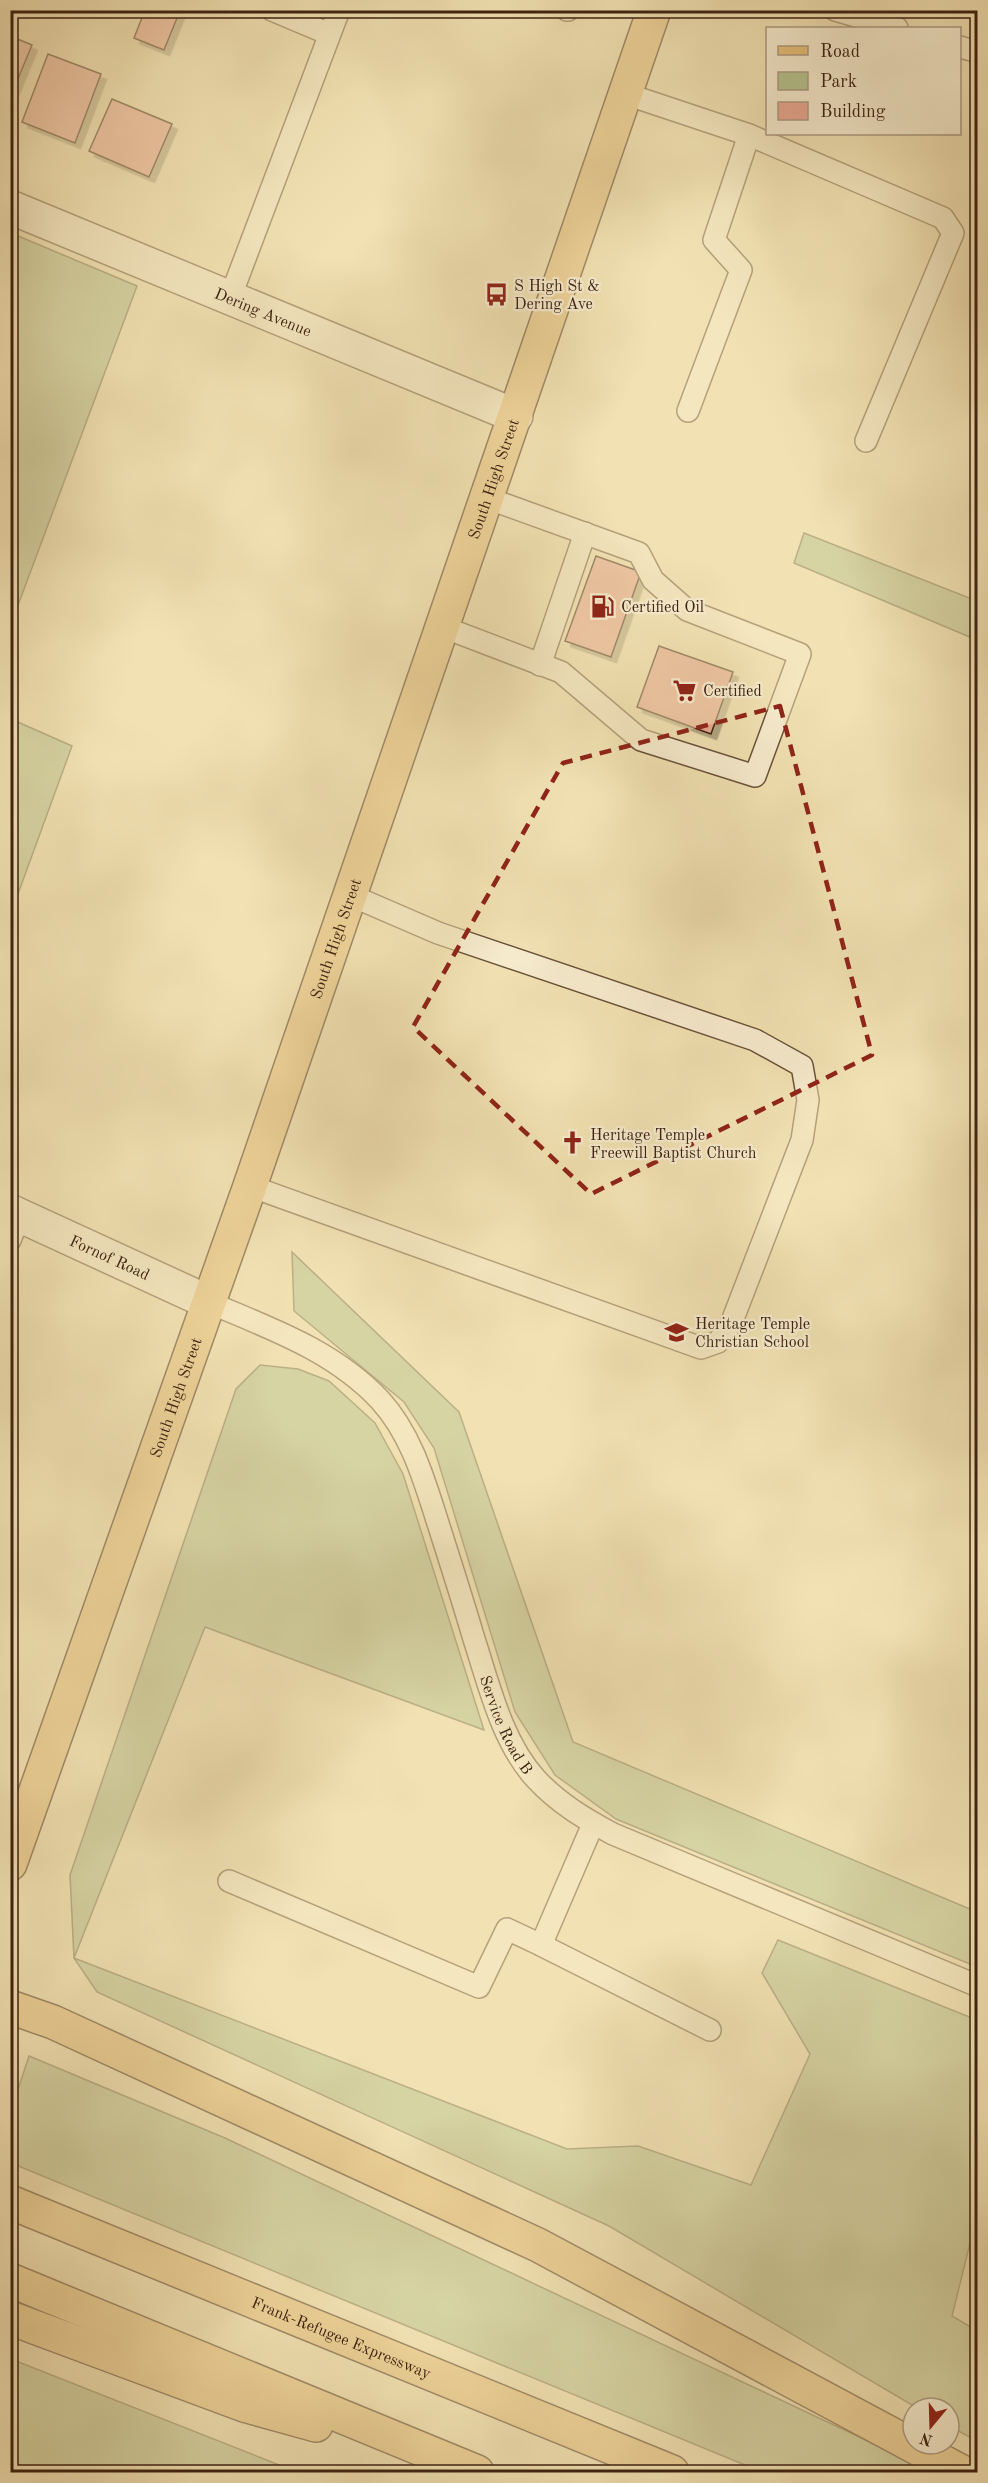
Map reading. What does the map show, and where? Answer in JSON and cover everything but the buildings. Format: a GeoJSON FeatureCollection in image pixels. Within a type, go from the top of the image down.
{"type":"FeatureCollection","features":[{"type":"Feature","properties":{"kind":"main road","name":"South High Street"},"geometry":{"type":"LineString","coordinates":[[10,1864],[250,1186],[654,10]]}},
{"type":"Feature","properties":{"kind":"main road"},"geometry":{"type":"LineString","coordinates":[[10,2007],[53,2022],[538,2245],[962,2472]]}},
{"type":"Feature","properties":{"kind":"main road","name":"Frank-Refugee Expressway"},"geometry":{"type":"LineString","coordinates":[[10,2202],[672,2472]]}},
{"type":"Feature","properties":{"kind":"main road"},"geometry":{"type":"LineString","coordinates":[[10,2280],[477,2472]]}},
{"type":"Feature","properties":{"kind":"main road"},"geometry":{"type":"LineString","coordinates":[[10,2318],[244,2405],[445,2459]]}},
{"type":"Feature","properties":{"kind":"street","name":"Dering Avenue"},"geometry":{"type":"LineString","coordinates":[[10,207],[516,416]]}},
{"type":"Feature","properties":{"kind":"street","name":"Fornof Road"},"geometry":{"type":"LineString","coordinates":[[14,1222],[208,1302]]}},
{"type":"Feature","properties":{"kind":"lane"},"geometry":{"type":"LineString","coordinates":[[272,10],[329,34]]}},
{"type":"Feature","properties":{"kind":"lane"},"geometry":{"type":"LineString","coordinates":[[230,298],[339,10]]}},
{"type":"Feature","properties":{"kind":"lane"},"geometry":{"type":"LineString","coordinates":[[836,10],[894,27]]}},
{"type":"Feature","properties":{"kind":"lane"},"geometry":{"type":"LineString","coordinates":[[961,47],[978,52]]}},
{"type":"Feature","properties":{"kind":"lane"},"geometry":{"type":"LineString","coordinates":[[626,94],[749,135],[943,218],[953,232],[866,441]]}},
{"type":"Feature","properties":{"kind":"lane"},"geometry":{"type":"LineString","coordinates":[[688,411],[741,270],[714,240],[749,135]]}},
{"type":"Feature","properties":{"kind":"lane"},"geometry":{"type":"LineString","coordinates":[[443,627],[561,672],[641,740],[755,776],[800,654],[687,610],[653,579],[639,553],[488,498]]}},
{"type":"Feature","properties":{"kind":"lane"},"geometry":{"type":"LineString","coordinates":[[540,665],[585,533]]}},
{"type":"Feature","properties":{"kind":"lane"},"geometry":{"type":"LineString","coordinates":[[250,1186],[701,1348],[718,1342],[731,1324],[802,1140],[808,1100],[802,1066],[755,1040],[438,933],[350,895]]}},
{"type":"Feature","properties":{"kind":"lane","name":"Service Road B"},"geometry":{"type":"LineString","coordinates":[[208,1302],[318,1351],[347,1371],[380,1401],[403,1432],[421,1469],[494,1700],[511,1739],[535,1777],[561,1803],[613,1834],[978,1986]]}},
{"type":"Feature","properties":{"kind":"lane"},"geometry":{"type":"LineString","coordinates":[[541,1945],[593,1824]]}},
{"type":"Feature","properties":{"kind":"lane"},"geometry":{"type":"LineString","coordinates":[[229,1881],[479,1987],[507,1929],[710,2030]]}},
{"type":"Feature","properties":{"kind":"highlighted area"},"geometry":{"type":"Polygon","coordinates":[[[780,706],[872,1055],[591,1194],[413,1027],[563,763],[780,706]]]}},
{"type":"Feature","properties":{"kind":"green space"},"geometry":{"type":"Polygon","coordinates":[[[11,233],[137,286],[11,624],[11,233]]]}},
{"type":"Feature","properties":{"kind":"green space"},"geometry":{"type":"Polygon","coordinates":[[[804,533],[977,601],[977,640],[794,563],[804,533]]]}},
{"type":"Feature","properties":{"kind":"green space"},"geometry":{"type":"Polygon","coordinates":[[[11,719],[72,746],[11,913],[11,719]]]}},
{"type":"Feature","properties":{"kind":"green space"},"geometry":{"type":"Polygon","coordinates":[[[292,1252],[459,1412],[573,1742],[977,1912],[977,1967],[616,1819],[555,1775],[515,1712],[434,1448],[404,1402],[294,1311],[292,1252]]]}},
{"type":"Feature","properties":{"kind":"green space"},"geometry":{"type":"Polygon","coordinates":[[[260,1365],[298,1369],[329,1381],[375,1423],[403,1474],[484,1730],[205,1627],[74,1958],[70,1875],[236,1389],[260,1365]]]}},
{"type":"Feature","properties":{"kind":"green space"},"geometry":{"type":"Polygon","coordinates":[[[778,1940],[977,2020],[977,2215],[952,2316],[977,2331],[977,2441],[961,2432],[961,2396],[901,2396],[901,2399],[609,2226],[97,1992],[74,1958],[567,2149],[638,2146],[751,2185],[810,2054],[762,1973],[778,1940]]]}},
{"type":"Feature","properties":{"kind":"green space"},"geometry":{"type":"Polygon","coordinates":[[[29,2056],[225,2138],[929,2472],[762,2472],[11,2163],[11,2111],[29,2056]]]}},
{"type":"Feature","properties":{"kind":"green space"},"geometry":{"type":"Polygon","coordinates":[[[10,2359],[297,2472],[24,2472],[11,2469],[10,2359]]]}},
{"type":"Feature","properties":{"kind":"place","name":"S High St & Dering Ave"},"geometry":{"type":"Point","coordinates":[496,294]}},
{"type":"Feature","properties":{"kind":"place","name":"Certified Oil"},"geometry":{"type":"Point","coordinates":[603,606]}},
{"type":"Feature","properties":{"kind":"place","name":"Certified"},"geometry":{"type":"Point","coordinates":[685,690]}},
{"type":"Feature","properties":{"kind":"place","name":"Heritage Temple Freewill Baptist Church"},"geometry":{"type":"Point","coordinates":[572,1143]}},
{"type":"Feature","properties":{"kind":"place","name":"Heritage Temple Christian School"},"geometry":{"type":"Point","coordinates":[677,1332]}}]}
